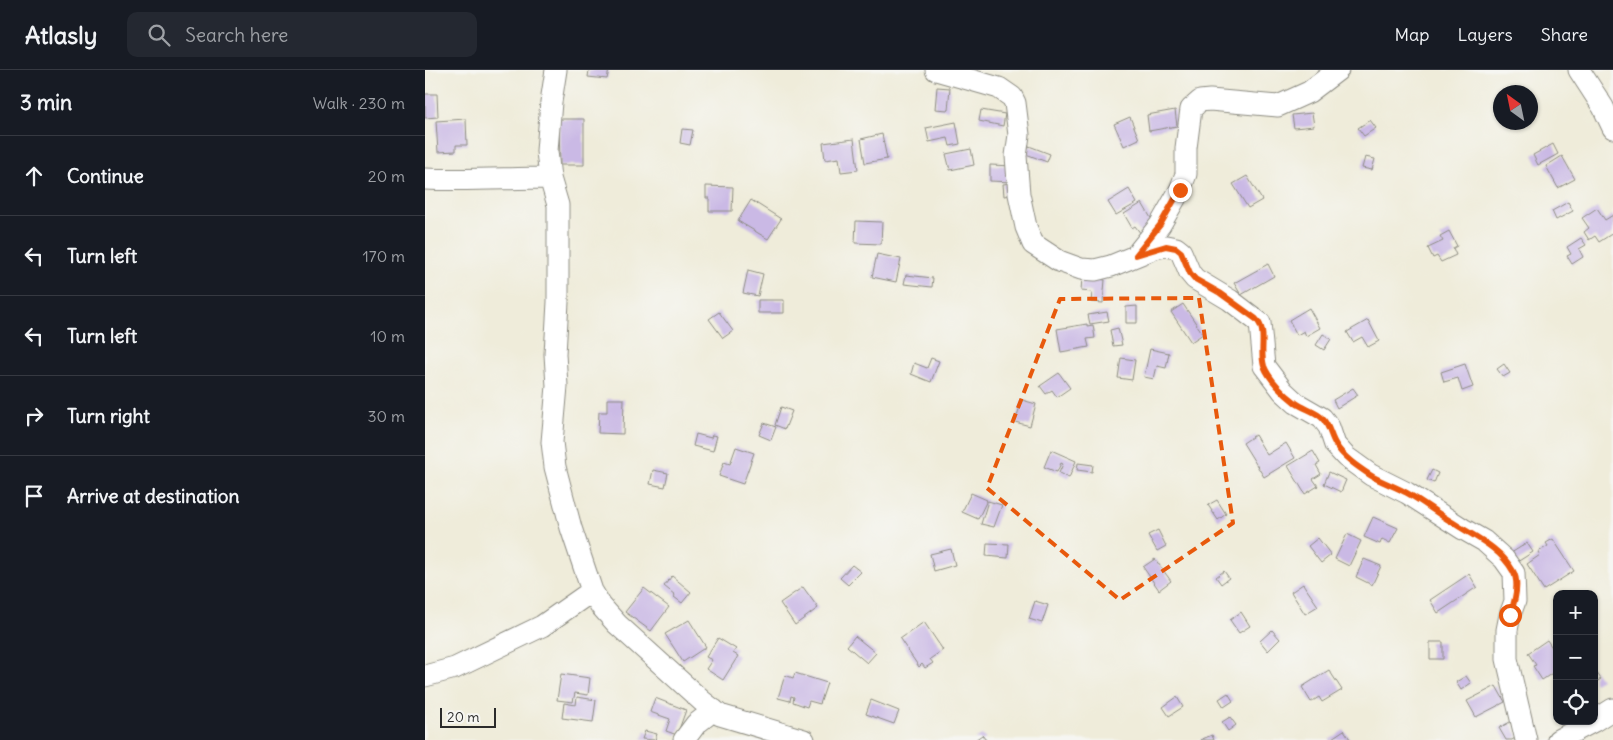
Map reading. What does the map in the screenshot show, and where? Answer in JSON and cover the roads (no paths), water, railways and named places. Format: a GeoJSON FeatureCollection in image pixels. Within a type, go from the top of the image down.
{"type":"FeatureCollection","features":[{"type":"Feature","properties":{"kind":"street"},"geometry":{"type":"LineString","coordinates":[[556,70],[547,151],[551,178],[559,205],[558,302],[555,354],[557,386],[556,415],[552,442],[555,467],[571,528],[592,591],[601,606],[617,624],[720,715],[804,740]]}},
{"type":"Feature","properties":{"kind":"street"},"geometry":{"type":"LineString","coordinates":[[936,70],[999,88],[1012,97],[1015,103],[1019,135],[1016,156],[1019,194],[1026,227],[1033,244],[1059,261],[1081,269],[1095,270],[1166,246],[1176,248],[1181,252],[1190,273],[1195,279],[1229,300],[1260,323],[1265,366],[1283,391],[1296,403],[1322,418],[1329,427],[1335,445],[1346,457],[1371,475],[1407,493],[1484,541],[1504,559],[1514,573],[1515,589],[1515,600],[1507,630],[1507,659],[1526,740]]}},
{"type":"Feature","properties":{"kind":"street"},"geometry":{"type":"LineString","coordinates":[[1136,255],[1160,225],[1180,190],[1186,174],[1186,148],[1191,109],[1200,101],[1210,100],[1278,106],[1309,92],[1338,70]]}},
{"type":"Feature","properties":{"kind":"street"},"geometry":{"type":"LineString","coordinates":[[1579,70],[1603,107],[1613,128]]}},
{"type":"Feature","properties":{"kind":"street"},"geometry":{"type":"LineString","coordinates":[[425,179],[457,181],[503,178],[551,178]]}},
{"type":"Feature","properties":{"kind":"street"},"geometry":{"type":"LineString","coordinates":[[425,676],[455,668],[542,626],[592,591]]}},
{"type":"Feature","properties":{"kind":"street"},"geometry":{"type":"LineString","coordinates":[[1598,718],[1613,709]]}},
{"type":"Feature","properties":{"kind":"street"},"geometry":{"type":"LineString","coordinates":[[684,740],[696,724],[714,710]]}},
{"type":"Feature","properties":{"kind":"street"},"geometry":{"type":"LineString","coordinates":[[1558,740],[1586,725]]}}]}
